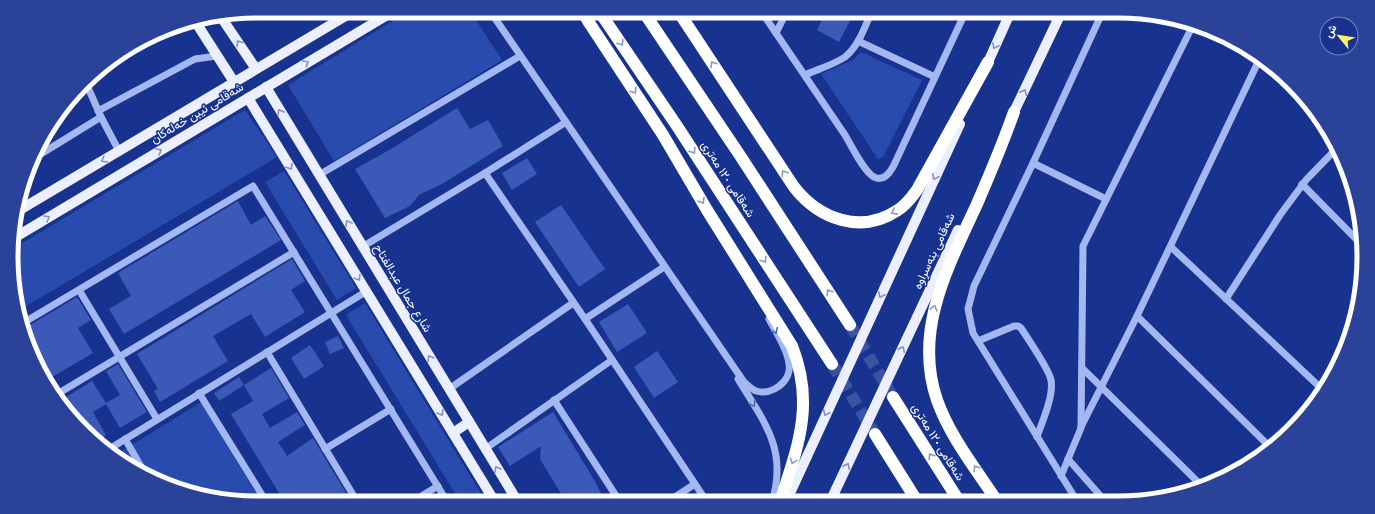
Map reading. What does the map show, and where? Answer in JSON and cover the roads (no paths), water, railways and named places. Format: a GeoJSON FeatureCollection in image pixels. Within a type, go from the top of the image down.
{"type":"FeatureCollection","features":[{"type":"Feature","properties":{"kind":"highway"},"geometry":{"type":"LineString","coordinates":[[586,18],[663,135],[707,210],[792,346],[798,360],[803,383],[804,413],[801,435],[795,459],[782,496]]}},
{"type":"Feature","properties":{"kind":"highway","name":"شەقامی ١٢٠ مەتری"},"geometry":{"type":"LineString","coordinates":[[604,18],[685,139],[832,364]]}},
{"type":"Feature","properties":{"kind":"highway","name":"شەقامی ١٢٠ مەتری"},"geometry":{"type":"LineString","coordinates":[[648,18],[741,156],[850,325]]}},
{"type":"Feature","properties":{"kind":"highway"},"geometry":{"type":"LineString","coordinates":[[683,18],[794,187],[808,203],[829,216],[841,220],[872,220],[893,213],[907,202],[917,190],[988,62]]}},
{"type":"Feature","properties":{"kind":"highway"},"geometry":{"type":"LineString","coordinates":[[994,496],[945,419],[934,389],[929,352],[932,315],[937,297],[948,268],[995,164],[1014,112]]}},
{"type":"Feature","properties":{"kind":"highway","name":"شەقامی ١٢٠ مەتری"},"geometry":{"type":"LineString","coordinates":[[893,397],[956,496]]}},
{"type":"Feature","properties":{"kind":"highway"},"geometry":{"type":"LineString","coordinates":[[875,434],[914,496]]}},
{"type":"Feature","properties":{"kind":"main road","name":"شەقامی ئیبن خەلەکان"},"geometry":{"type":"LineString","coordinates":[[23,208],[342,18]]}},
{"type":"Feature","properties":{"kind":"main road","name":"شەقامی ئیبن خەلەکان"},"geometry":{"type":"LineString","coordinates":[[19,235],[382,18]]}},
{"type":"Feature","properties":{"kind":"main road"},"geometry":{"type":"LineString","coordinates":[[789,496],[1008,18]]}},
{"type":"Feature","properties":{"kind":"main road","name":"شەقامی بنەسراوە"},"geometry":{"type":"LineString","coordinates":[[833,496],[1059,18]]}},
{"type":"Feature","properties":{"kind":"main road"},"geometry":{"type":"LineString","coordinates":[[223,21],[256,70]]}},
{"type":"Feature","properties":{"kind":"main road"},"geometry":{"type":"LineString","coordinates":[[198,25],[234,82]]}},
{"type":"Feature","properties":{"kind":"main road","name":"شارع جمال عبدالفتاح"},"geometry":{"type":"LineString","coordinates":[[266,87],[514,496]]}},
{"type":"Feature","properties":{"kind":"main road"},"geometry":{"type":"LineString","coordinates":[[248,98],[491,496]]}},
{"type":"Feature","properties":{"kind":"main road"},"geometry":{"type":"LineString","coordinates":[[453,433],[469,422]]}},
{"type":"Feature","properties":{"kind":"street"},"geometry":{"type":"LineString","coordinates":[[495,18],[744,382],[757,391],[772,390],[780,386],[787,377],[790,367],[786,354],[738,259]]}},
{"type":"Feature","properties":{"kind":"street"},"geometry":{"type":"LineString","coordinates":[[766,18],[805,75],[865,168],[873,177],[880,179],[886,177],[893,167],[963,18]]}},
{"type":"Feature","properties":{"kind":"street"},"geometry":{"type":"LineString","coordinates":[[776,33],[784,18]]}},
{"type":"Feature","properties":{"kind":"street"},"geometry":{"type":"LineString","coordinates":[[805,75],[844,57],[852,50],[869,18]]}},
{"type":"Feature","properties":{"kind":"street"},"geometry":{"type":"LineString","coordinates":[[1074,496],[973,333],[968,309],[974,286],[1100,18]]}},
{"type":"Feature","properties":{"kind":"street"},"geometry":{"type":"LineString","coordinates":[[1081,428],[1083,246],[1191,30]]}},
{"type":"Feature","properties":{"kind":"street"},"geometry":{"type":"LineString","coordinates":[[858,41],[935,77]]}},
{"type":"Feature","properties":{"kind":"street"},"geometry":{"type":"LineString","coordinates":[[42,153],[100,114],[195,60],[217,56]]}},
{"type":"Feature","properties":{"kind":"street"},"geometry":{"type":"LineString","coordinates":[[319,176],[520,56]]}},
{"type":"Feature","properties":{"kind":"street"},"geometry":{"type":"LineString","coordinates":[[1061,476],[1081,428],[1171,247],[1258,63]]}},
{"type":"Feature","properties":{"kind":"street"},"geometry":{"type":"LineString","coordinates":[[88,88],[119,151]]}},
{"type":"Feature","properties":{"kind":"street"},"geometry":{"type":"LineString","coordinates":[[362,247],[566,122]]}},
{"type":"Feature","properties":{"kind":"street"},"geometry":{"type":"LineString","coordinates":[[1226,299],[1280,215],[1302,184],[1333,152]]}},
{"type":"Feature","properties":{"kind":"street"},"geometry":{"type":"LineString","coordinates":[[1033,163],[1106,199]]}},
{"type":"Feature","properties":{"kind":"street"},"geometry":{"type":"LineString","coordinates":[[485,173],[703,496]]}},
{"type":"Feature","properties":{"kind":"street"},"geometry":{"type":"LineString","coordinates":[[1302,184],[1356,239]]}},
{"type":"Feature","properties":{"kind":"street"},"geometry":{"type":"LineString","coordinates":[[27,321],[253,186],[444,496]]}},
{"type":"Feature","properties":{"kind":"street"},"geometry":{"type":"LineString","coordinates":[[1171,247],[1319,386]]}},
{"type":"Feature","properties":{"kind":"street"},"geometry":{"type":"LineString","coordinates":[[60,392],[294,252]]}},
{"type":"Feature","properties":{"kind":"street"},"geometry":{"type":"LineString","coordinates":[[585,320],[664,266]]}},
{"type":"Feature","properties":{"kind":"street"},"geometry":{"type":"LineString","coordinates":[[79,290],[157,419]]}},
{"type":"Feature","properties":{"kind":"street"},"geometry":{"type":"LineString","coordinates":[[112,447],[367,291]]}},
{"type":"Feature","properties":{"kind":"street"},"geometry":{"type":"LineString","coordinates":[[448,388],[573,303]]}},
{"type":"Feature","properties":{"kind":"street"},"geometry":{"type":"LineString","coordinates":[[1137,316],[1267,444]]}},
{"type":"Feature","properties":{"kind":"street"},"geometry":{"type":"LineString","coordinates":[[978,341],[1014,326],[1018,326],[1021,328],[1048,371],[1051,379],[1051,391],[1037,437]]}},
{"type":"Feature","properties":{"kind":"street"},"geometry":{"type":"LineString","coordinates":[[711,334],[772,439],[777,463],[777,478],[773,496]]}},
{"type":"Feature","properties":{"kind":"street"},"geometry":{"type":"LineString","coordinates":[[267,352],[354,496]]}},
{"type":"Feature","properties":{"kind":"street"},"geometry":{"type":"LineString","coordinates":[[485,449],[612,360]]}},
{"type":"Feature","properties":{"kind":"street"},"geometry":{"type":"LineString","coordinates":[[1082,368],[1198,482]]}},
{"type":"Feature","properties":{"kind":"street"},"geometry":{"type":"LineString","coordinates":[[199,394],[263,496]]}},
{"type":"Feature","properties":{"kind":"street"},"geometry":{"type":"LineString","coordinates":[[554,400],[616,496]]}},
{"type":"Feature","properties":{"kind":"street"},"geometry":{"type":"LineString","coordinates":[[325,449],[390,409]]}},
{"type":"Feature","properties":{"kind":"street"},"geometry":{"type":"LineString","coordinates":[[124,439],[140,466]]}},
{"type":"Feature","properties":{"kind":"street"},"geometry":{"type":"LineString","coordinates":[[1068,459],[1101,496]]}},
{"type":"Feature","properties":{"kind":"street"},"geometry":{"type":"LineString","coordinates":[[676,496],[695,484]]}},
{"type":"Feature","properties":{"kind":"street"},"geometry":{"type":"LineString","coordinates":[[422,496],[438,486]]}},
{"type":"Feature","properties":{"kind":"tunnel"},"geometry":{"type":"LineString","coordinates":[[850,325],[893,397]]}},
{"type":"Feature","properties":{"kind":"tunnel"},"geometry":{"type":"LineString","coordinates":[[832,364],[875,434]]}}]}
